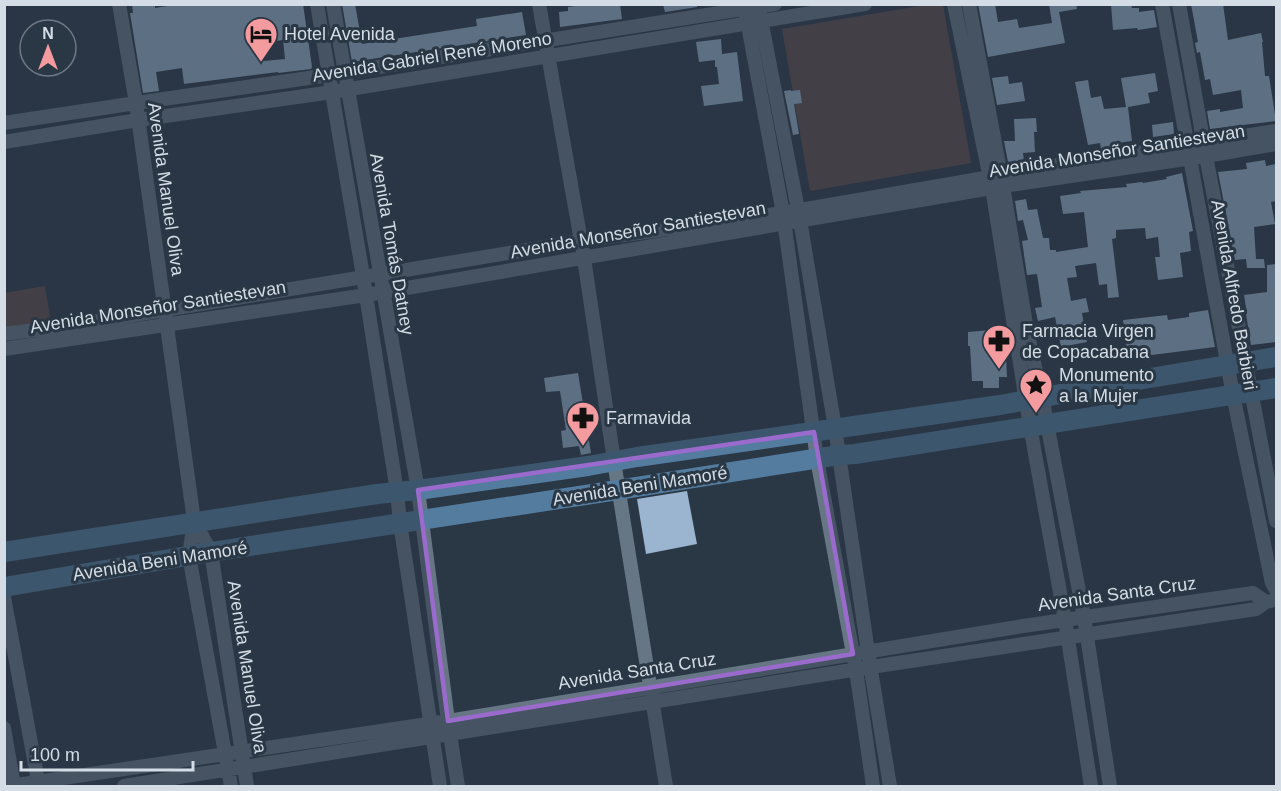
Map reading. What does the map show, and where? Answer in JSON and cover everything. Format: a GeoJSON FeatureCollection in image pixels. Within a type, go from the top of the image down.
{"type":"FeatureCollection","features":[{"type":"Feature","properties":{"kind":"street","name":"Avenida Manuel Oliva"},"geometry":{"type":"LineString","coordinates":[[119,4],[136,102],[194,521],[189,556],[231,786]]}},
{"type":"Feature","properties":{"kind":"street"},"geometry":{"type":"LineString","coordinates":[[317,4],[329,75]]}},
{"type":"Feature","properties":{"kind":"street","name":"Avenida Tomás Datney"},"geometry":{"type":"LineString","coordinates":[[333,4],[422,520],[458,786]]}},
{"type":"Feature","properties":{"kind":"street"},"geometry":{"type":"LineString","coordinates":[[539,4],[584,258],[666,786]]}},
{"type":"Feature","properties":{"kind":"street","name":"Avenida Gabriel René Moreno"},"geometry":{"type":"LineString","coordinates":[[4,142],[348,90],[747,24],[760,11],[775,4]]}},
{"type":"Feature","properties":{"kind":"street","name":"Avenida Gabriel René Moreno"},"geometry":{"type":"LineString","coordinates":[[4,123],[345,73],[744,7],[760,11],[865,4]]}},
{"type":"Feature","properties":{"kind":"street"},"geometry":{"type":"LineString","coordinates":[[954,4],[996,182],[1028,336],[1034,399],[1091,786]]}},
{"type":"Feature","properties":{"kind":"street"},"geometry":{"type":"LineString","coordinates":[[969,4],[996,182]]}},
{"type":"Feature","properties":{"kind":"street","name":"Avenida Alfredo Barbieri"},"geometry":{"type":"LineString","coordinates":[[1162,4],[1189,152],[1237,363]]}},
{"type":"Feature","properties":{"kind":"street","name":"Avenida Alfredo Barbieri"},"geometry":{"type":"LineString","coordinates":[[1179,4],[1205,150],[1272,583],[1276,590]]}},
{"type":"Feature","properties":{"kind":"street"},"geometry":{"type":"LineString","coordinates":[[744,7],[784,218],[818,459],[856,670],[873,786]]}},
{"type":"Feature","properties":{"kind":"street"},"geometry":{"type":"LineString","coordinates":[[760,11],[799,215],[835,428],[890,786]]}},
{"type":"Feature","properties":{"kind":"street","name":"Avenida Tomás Datney"},"geometry":{"type":"LineString","coordinates":[[329,75],[397,492],[440,786]]}},
{"type":"Feature","properties":{"kind":"street","name":"Avenida Monseñor Santiestevan"},"geometry":{"type":"LineString","coordinates":[[1205,150],[1276,131]]}},
{"type":"Feature","properties":{"kind":"street","name":"Avenida Monseñor Santiestevan"},"geometry":{"type":"LineString","coordinates":[[4,349],[366,295],[584,258],[799,215],[996,182],[1189,152],[1276,144]]}},
{"type":"Feature","properties":{"kind":"street","name":"Avenida Monseñor Santiestevan"},"geometry":{"type":"LineString","coordinates":[[4,334],[74,325],[581,241],[784,218]]}},
{"type":"Feature","properties":{"kind":"street","name":"Avenida Beni Mamoré"},"geometry":{"type":"LineString","coordinates":[[4,552],[194,521],[1000,405],[1276,357]]}},
{"type":"Feature","properties":{"kind":"street","name":"Avenida Beni Mamoré"},"geometry":{"type":"LineString","coordinates":[[4,587],[211,552],[1276,388]]}},
{"type":"Feature","properties":{"kind":"street","name":"Avenida Alfredo Barbieri"},"geometry":{"type":"LineString","coordinates":[[1242,393],[1276,521]]}},
{"type":"Feature","properties":{"kind":"street"},"geometry":{"type":"LineString","coordinates":[[1038,424],[1084,617],[1110,786]]}},
{"type":"Feature","properties":{"kind":"street","name":"Avenida Manuel Oliva"},"geometry":{"type":"LineString","coordinates":[[194,521],[211,552],[247,786]]}},
{"type":"Feature","properties":{"kind":"street","name":"Avenida Santa Cruz"},"geometry":{"type":"LineString","coordinates":[[124,786],[245,768],[650,687],[853,654],[1253,593],[1271,601]]}},
{"type":"Feature","properties":{"kind":"street"},"geometry":{"type":"LineString","coordinates":[[4,597],[38,784]]}},
{"type":"Feature","properties":{"kind":"street","name":"Avenida Santa Cruz"},"geometry":{"type":"LineString","coordinates":[[449,728],[653,702],[1256,609],[1271,601]]}},
{"type":"Feature","properties":{"kind":"street"},"geometry":{"type":"LineString","coordinates":[[4,728],[13,786]]}},
{"type":"Feature","properties":{"kind":"street","name":"Avenida Santa Cruz"},"geometry":{"type":"LineString","coordinates":[[13,786],[225,755],[432,731]]}},
{"type":"Feature","properties":{"kind":"highlighted area"},"geometry":{"type":"Polygon","coordinates":[[[814,432],[853,654],[448,721],[418,490],[814,432]]]}},
{"type":"Feature","properties":{"kind":"shaded area"},"geometry":{"type":"Polygon","coordinates":[[[926,5],[943,5],[971,163],[810,191],[782,29],[926,5]]]}},
{"type":"Feature","properties":{"kind":"shaded area"},"geometry":{"type":"Polygon","coordinates":[[[45,286],[51,322],[5,329],[5,293],[45,286]]]}},
{"type":"Feature","properties":{"kind":"building"},"geometry":{"type":"Polygon","coordinates":[[[132,4],[155,4],[155,8],[180,4],[303,4],[312,67],[311,69],[184,84],[182,68],[156,72],[159,91],[143,93],[130,13],[133,13],[132,4]],[[283,40],[262,43],[264,61],[285,59],[283,40]]]}},
{"type":"Feature","properties":{"kind":"building"},"geometry":{"type":"Polygon","coordinates":[[[342,4],[355,4],[362,44],[477,26],[476,19],[522,12],[526,35],[352,62],[342,4]]]}},
{"type":"Feature","properties":{"kind":"building"},"geometry":{"type":"Polygon","coordinates":[[[620,4],[622,19],[560,27],[559,12],[568,11],[568,7],[620,4]]]}},
{"type":"Feature","properties":{"kind":"building"},"geometry":{"type":"Polygon","coordinates":[[[663,4],[697,4],[697,7],[665,12],[663,4]]]}},
{"type":"Feature","properties":{"kind":"building"},"geometry":{"type":"Polygon","coordinates":[[[978,4],[995,4],[998,22],[1017,19],[1019,28],[1052,23],[1049,4],[1076,4],[1077,9],[1059,12],[1065,43],[988,57],[978,4]]]}},
{"type":"Feature","properties":{"kind":"building"},"geometry":{"type":"Polygon","coordinates":[[[1111,4],[1131,4],[1132,8],[1139,8],[1139,12],[1154,10],[1157,27],[1113,30],[1111,4]]]}},
{"type":"Feature","properties":{"kind":"building"},"geometry":{"type":"Polygon","coordinates":[[[1191,4],[1223,4],[1228,40],[1261,33],[1265,76],[1269,76],[1276,121],[1210,129],[1207,111],[1220,109],[1220,112],[1243,108],[1241,90],[1213,95],[1210,79],[1205,80],[1200,52],[1197,53],[1195,43],[1198,42],[1191,4]]]}},
{"type":"Feature","properties":{"kind":"building"},"geometry":{"type":"Polygon","coordinates":[[[721,39],[722,54],[737,52],[743,101],[704,106],[701,86],[719,84],[717,67],[715,67],[715,60],[699,62],[696,42],[721,39]]]}},
{"type":"Feature","properties":{"kind":"building"},"geometry":{"type":"Polygon","coordinates":[[[1155,73],[1158,91],[1148,93],[1150,103],[1128,107],[1132,141],[1110,144],[1111,147],[1101,149],[1100,143],[1088,145],[1075,82],[1088,80],[1091,98],[1101,96],[1104,109],[1126,107],[1121,78],[1155,73]]]}},
{"type":"Feature","properties":{"kind":"building"},"geometry":{"type":"Polygon","coordinates":[[[1008,76],[1009,84],[1022,82],[1025,101],[997,105],[992,78],[1008,76]]]}},
{"type":"Feature","properties":{"kind":"building"},"geometry":{"type":"Polygon","coordinates":[[[800,90],[802,103],[794,104],[799,134],[793,135],[784,91],[800,90]]]}},
{"type":"Feature","properties":{"kind":"building"},"geometry":{"type":"Polygon","coordinates":[[[1036,118],[1035,152],[1023,153],[1024,161],[1008,162],[1004,141],[1015,141],[1014,119],[1036,118]]]}},
{"type":"Feature","properties":{"kind":"building"},"geometry":{"type":"Polygon","coordinates":[[[1173,122],[1174,134],[1153,137],[1152,125],[1173,122]]]}},
{"type":"Feature","properties":{"kind":"building"},"geometry":{"type":"Polygon","coordinates":[[[1265,160],[1266,166],[1276,164],[1276,201],[1271,202],[1275,224],[1254,227],[1256,259],[1264,259],[1265,268],[1247,268],[1246,259],[1235,260],[1218,172],[1247,169],[1246,163],[1265,160]]]}},
{"type":"Feature","properties":{"kind":"building"},"geometry":{"type":"Polygon","coordinates":[[[1182,173],[1193,231],[1189,232],[1191,251],[1180,253],[1183,277],[1158,280],[1155,257],[1160,257],[1158,237],[1146,239],[1145,228],[1116,230],[1116,238],[1112,239],[1119,297],[1108,298],[1107,284],[1099,285],[1096,263],[1075,266],[1077,277],[1067,278],[1071,301],[1086,298],[1089,312],[1082,313],[1087,342],[1061,347],[1055,317],[1038,321],[1035,308],[1042,307],[1037,274],[1027,275],[1022,241],[1028,240],[1023,220],[1018,221],[1015,201],[1026,199],[1028,210],[1037,209],[1043,238],[1049,238],[1050,250],[1056,250],[1056,252],[1088,247],[1084,212],[1063,214],[1060,196],[1081,193],[1080,191],[1127,187],[1126,184],[1167,179],[1166,177],[1182,173]]]}},
{"type":"Feature","properties":{"kind":"building"},"geometry":{"type":"Polygon","coordinates":[[[1276,264],[1276,342],[1251,345],[1244,295],[1267,292],[1267,265],[1276,264]]]}},
{"type":"Feature","properties":{"kind":"building"},"geometry":{"type":"Polygon","coordinates":[[[1208,310],[1215,347],[1128,358],[1123,320],[1167,315],[1168,320],[1189,317],[1189,313],[1208,310]]]}},
{"type":"Feature","properties":{"kind":"building"},"geometry":{"type":"Polygon","coordinates":[[[1002,330],[1002,355],[1006,355],[1007,377],[999,377],[999,388],[983,388],[983,381],[972,381],[968,332],[1002,330]]]}},
{"type":"Feature","properties":{"kind":"building"},"geometry":{"type":"Polygon","coordinates":[[[578,373],[591,453],[581,455],[579,446],[563,448],[561,431],[566,430],[560,391],[546,392],[544,378],[578,373]]]}},
{"type":"Feature","properties":{"kind":"building"},"geometry":{"type":"Polygon","coordinates":[[[687,491],[697,544],[646,554],[637,499],[687,491]]]}},
{"type":"Feature","properties":{"kind":"place","name":"Hotel Avenida"},"geometry":{"type":"Point","coordinates":[261,63]}},
{"type":"Feature","properties":{"kind":"place","name":"Farmacia Virgen de Copacabana"},"geometry":{"type":"Point","coordinates":[999,370]}},
{"type":"Feature","properties":{"kind":"place","name":"Monumento a la Mujer"},"geometry":{"type":"Point","coordinates":[1036,414]}},
{"type":"Feature","properties":{"kind":"place","name":"Farmavida"},"geometry":{"type":"Point","coordinates":[583,447]}}]}
